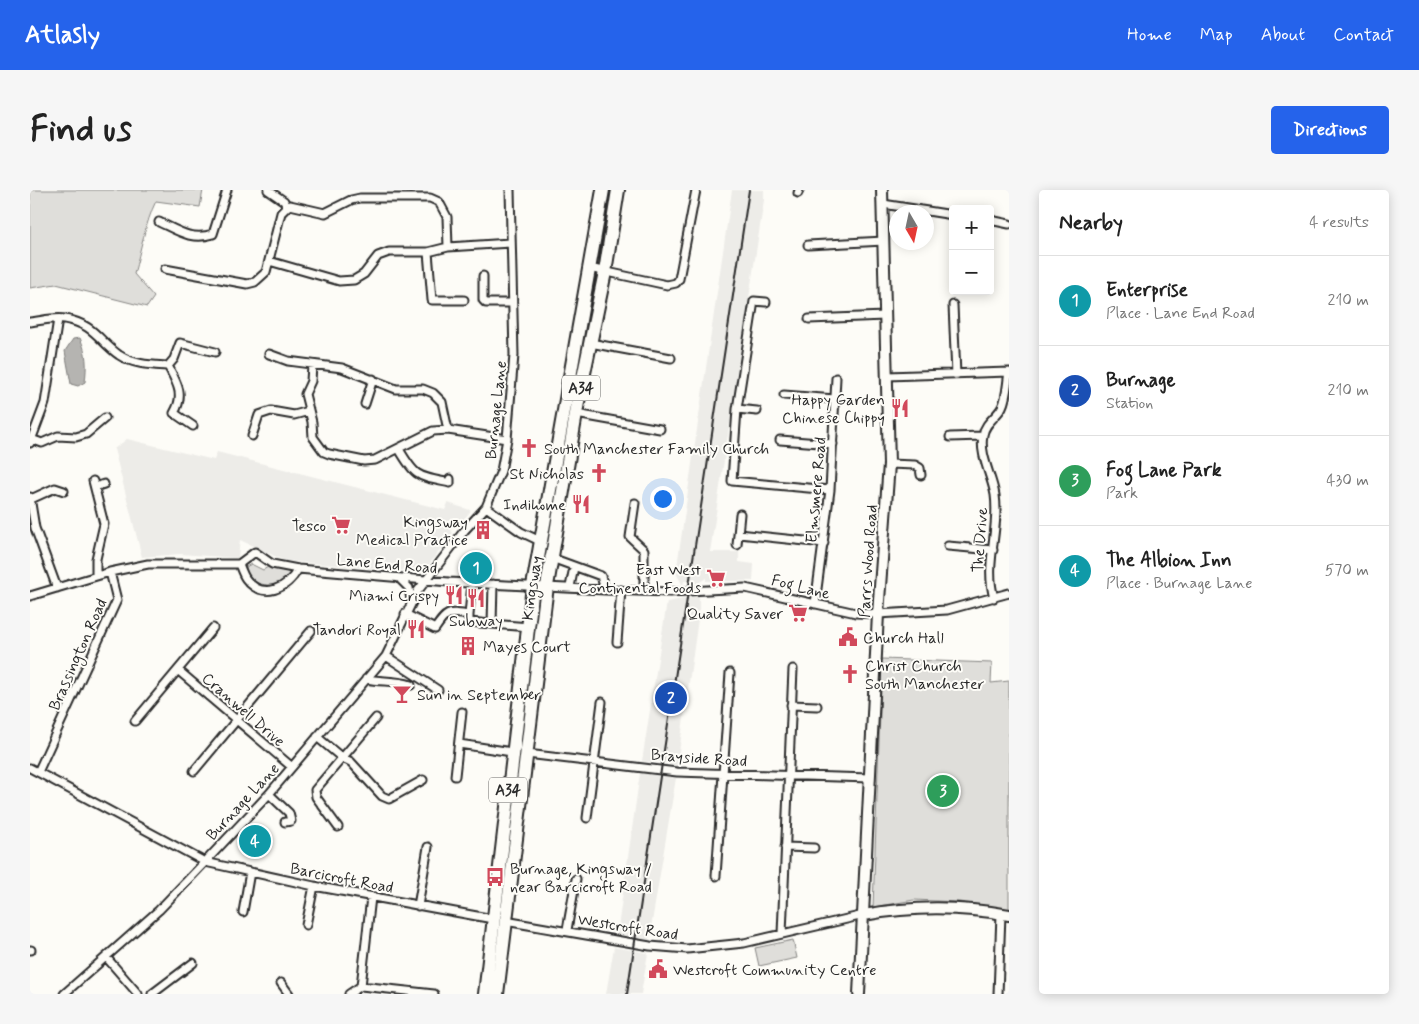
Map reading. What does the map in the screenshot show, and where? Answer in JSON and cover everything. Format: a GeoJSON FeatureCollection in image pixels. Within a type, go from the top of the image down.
{"type":"FeatureCollection","features":[{"type":"Feature","properties":{"kind":"highway","name":"Kingsway"},"geometry":{"type":"LineString","coordinates":[[497,994],[499,920],[512,752],[526,663],[533,586],[540,541],[550,509],[603,190]]}},
{"type":"Feature","properties":{"kind":"highway","name":"Kingsway"},"geometry":{"type":"LineString","coordinates":[[485,994],[527,754],[549,557],[605,272],[618,190]]}},
{"type":"Feature","properties":{"kind":"highway"},"geometry":{"type":"LineString","coordinates":[[533,586],[541,581],[549,557],[550,509],[564,483]]}},
{"type":"Feature","properties":{"kind":"highway"},"geometry":{"type":"LineString","coordinates":[[526,663],[533,646],[539,595],[541,590],[547,586]]}},
{"type":"Feature","properties":{"kind":"street"},"geometry":{"type":"LineString","coordinates":[[160,222],[185,235],[196,238],[213,234],[226,190]]}},
{"type":"Feature","properties":{"kind":"street"},"geometry":{"type":"LineString","coordinates":[[268,190],[284,201],[286,207]]}},
{"type":"Feature","properties":{"kind":"street","name":"Burnage Lane"},"geometry":{"type":"LineString","coordinates":[[64,994],[159,910],[269,794],[386,656],[405,614],[426,580],[486,507],[501,471],[507,439],[514,355],[510,190]]}},
{"type":"Feature","properties":{"kind":"street"},"geometry":{"type":"LineString","coordinates":[[589,268],[667,285],[677,282],[696,190]]}},
{"type":"Feature","properties":{"kind":"street","name":"Parrs Wood Road"},"geometry":{"type":"LineString","coordinates":[[860,994],[878,614],[889,464],[882,190]]}},
{"type":"Feature","properties":{"kind":"street"},"geometry":{"type":"LineString","coordinates":[[165,269],[247,284],[262,278],[269,261],[281,213],[286,207],[290,205],[325,213],[351,200],[360,198],[430,198],[439,202],[447,217],[448,247]]}},
{"type":"Feature","properties":{"kind":"street"},"geometry":{"type":"LineString","coordinates":[[883,204],[949,214]]}},
{"type":"Feature","properties":{"kind":"street"},"geometry":{"type":"LineString","coordinates":[[994,221],[1009,224]]}},
{"type":"Feature","properties":{"kind":"street"},"geometry":{"type":"LineString","coordinates":[[808,245],[884,241]]}},
{"type":"Feature","properties":{"kind":"street"},"geometry":{"type":"LineString","coordinates":[[269,261],[339,281],[354,280],[364,274],[378,256],[389,252],[428,252],[448,247],[510,243]]}},
{"type":"Feature","properties":{"kind":"street"},"geometry":{"type":"LineString","coordinates":[[428,252],[432,300],[464,300]]}},
{"type":"Feature","properties":{"kind":"street"},"geometry":{"type":"LineString","coordinates":[[483,276],[483,300],[486,303],[512,303]]}},
{"type":"Feature","properties":{"kind":"street"},"geometry":{"type":"LineString","coordinates":[[766,302],[754,301],[737,410],[732,481],[830,490]]}},
{"type":"Feature","properties":{"kind":"street"},"geometry":{"type":"LineString","coordinates":[[953,305],[956,374]]}},
{"type":"Feature","properties":{"kind":"street"},"geometry":{"type":"LineString","coordinates":[[809,319],[886,316]]}},
{"type":"Feature","properties":{"kind":"street"},"geometry":{"type":"LineString","coordinates":[[30,322],[58,319],[86,326],[95,331],[119,355],[128,360],[144,365],[168,366]]}},
{"type":"Feature","properties":{"kind":"street"},"geometry":{"type":"LineString","coordinates":[[58,319],[45,403],[31,441],[42,443],[58,436],[76,437],[86,434],[105,418]]}},
{"type":"Feature","properties":{"kind":"street"},"geometry":{"type":"LineString","coordinates":[[590,342],[671,358]]}},
{"type":"Feature","properties":{"kind":"street"},"geometry":{"type":"LineString","coordinates":[[168,366],[174,359],[180,343],[215,352]]}},
{"type":"Feature","properties":{"kind":"street"},"geometry":{"type":"LineString","coordinates":[[269,354],[288,361],[342,368],[396,389],[423,390],[433,393],[442,402],[448,430]]}},
{"type":"Feature","properties":{"kind":"street"},"geometry":{"type":"LineString","coordinates":[[312,365],[311,381],[305,394],[312,422],[313,437],[324,452],[329,454],[364,461],[375,460],[433,431],[448,430],[507,439]]}},
{"type":"Feature","properties":{"kind":"street"},"geometry":{"type":"LineString","coordinates":[[168,366],[180,394],[180,404],[174,412],[193,426]]}},
{"type":"Feature","properties":{"kind":"street"},"geometry":{"type":"LineString","coordinates":[[886,376],[1009,372],[1002,406],[987,425],[982,436],[950,437]]}},
{"type":"Feature","properties":{"kind":"street","name":"Elmsmere Road"},"geometry":{"type":"LineString","coordinates":[[815,604],[830,490],[836,378]]}},
{"type":"Feature","properties":{"kind":"street"},"geometry":{"type":"LineString","coordinates":[[365,404],[373,379]]}},
{"type":"Feature","properties":{"kind":"street"},"geometry":{"type":"LineString","coordinates":[[784,395],[835,398]]}},
{"type":"Feature","properties":{"kind":"street"},"geometry":{"type":"LineString","coordinates":[[252,436],[259,415],[271,411],[294,415],[309,410]]}},
{"type":"Feature","properties":{"kind":"street"},"geometry":{"type":"LineString","coordinates":[[737,410],[757,411]]}},
{"type":"Feature","properties":{"kind":"street"},"geometry":{"type":"LineString","coordinates":[[576,414],[660,429]]}},
{"type":"Feature","properties":{"kind":"street","name":"The Drive"},"geometry":{"type":"LineString","coordinates":[[982,436],[985,460],[995,494],[996,514],[990,580],[994,598]]}},
{"type":"Feature","properties":{"kind":"street"},"geometry":{"type":"LineString","coordinates":[[780,440],[833,444]]}},
{"type":"Feature","properties":{"kind":"street"},"geometry":{"type":"LineString","coordinates":[[399,449],[412,472],[418,476],[450,483],[450,479]]}},
{"type":"Feature","properties":{"kind":"street"},"geometry":{"type":"LineString","coordinates":[[889,464],[916,464],[920,468],[921,475]]}},
{"type":"Feature","properties":{"kind":"street"},"geometry":{"type":"LineString","coordinates":[[96,576],[96,559],[104,524],[94,484],[104,484]]}},
{"type":"Feature","properties":{"kind":"street"},"geometry":{"type":"LineString","coordinates":[[57,588],[32,528],[30,498],[55,488],[64,491]]}},
{"type":"Feature","properties":{"kind":"street"},"geometry":{"type":"LineString","coordinates":[[635,503],[630,535],[634,542],[644,550],[644,591]]}},
{"type":"Feature","properties":{"kind":"street"},"geometry":{"type":"LineString","coordinates":[[486,507],[521,532],[540,541]]}},
{"type":"Feature","properties":{"kind":"street"},"geometry":{"type":"LineString","coordinates":[[738,545],[740,514]]}},
{"type":"Feature","properties":{"kind":"street"},"geometry":{"type":"LineString","coordinates":[[739,534],[824,543]]}},
{"type":"Feature","properties":{"kind":"street"},"geometry":{"type":"LineString","coordinates":[[948,546],[992,550]]}},
{"type":"Feature","properties":{"kind":"street","name":"Lane End Road"},"geometry":{"type":"LineString","coordinates":[[239,564],[255,552],[272,564],[298,569],[426,580],[533,586]]}},
{"type":"Feature","properties":{"kind":"street"},"geometry":{"type":"LineString","coordinates":[[549,557],[601,576],[605,590]]}},
{"type":"Feature","properties":{"kind":"street"},"geometry":{"type":"LineString","coordinates":[[30,596],[110,572],[148,564],[239,564],[246,579],[253,585],[274,590],[285,586],[292,580],[298,569]]}},
{"type":"Feature","properties":{"kind":"street"},"geometry":{"type":"LineString","coordinates":[[570,587],[574,567]]}},
{"type":"Feature","properties":{"kind":"street","name":"Brassington Road"},"geometry":{"type":"LineString","coordinates":[[38,772],[117,600],[110,572]]}},
{"type":"Feature","properties":{"kind":"street"},"geometry":{"type":"LineString","coordinates":[[397,577],[409,588],[411,603]]}},
{"type":"Feature","properties":{"kind":"street"},"geometry":{"type":"LineString","coordinates":[[472,583],[469,622],[530,627]]}},
{"type":"Feature","properties":{"kind":"street"},"geometry":{"type":"LineString","coordinates":[[492,624],[493,584]]}},
{"type":"Feature","properties":{"kind":"street","name":"Fog Lane"},"geometry":{"type":"LineString","coordinates":[[533,586],[644,591],[745,588],[815,604],[878,614],[938,611],[1009,593]]}},
{"type":"Feature","properties":{"kind":"street"},"geometry":{"type":"LineString","coordinates":[[617,642],[621,590]]}},
{"type":"Feature","properties":{"kind":"street"},"geometry":{"type":"LineString","coordinates":[[405,614],[435,630],[446,614],[451,612],[469,614]]}},
{"type":"Feature","properties":{"kind":"street","name":"Cranwell Drive"},"geometry":{"type":"LineString","coordinates":[[135,722],[213,628]]}},
{"type":"Feature","properties":{"kind":"street"},"geometry":{"type":"LineString","coordinates":[[194,771],[311,631]]}},
{"type":"Feature","properties":{"kind":"street"},"geometry":{"type":"LineString","coordinates":[[386,656],[438,690]]}},
{"type":"Feature","properties":{"kind":"street"},"geometry":{"type":"LineString","coordinates":[[782,934],[784,847],[793,669]]}},
{"type":"Feature","properties":{"kind":"street","name":"Cranwell Drive"},"geometry":{"type":"LineString","coordinates":[[179,670],[292,767]]}},
{"type":"Feature","properties":{"kind":"street"},"geometry":{"type":"LineString","coordinates":[[716,876],[730,673]]}},
{"type":"Feature","properties":{"kind":"street"},"geometry":{"type":"LineString","coordinates":[[366,680],[383,683],[400,681],[412,685]]}},
{"type":"Feature","properties":{"kind":"street"},"geometry":{"type":"LineString","coordinates":[[588,818],[602,702]]}},
{"type":"Feature","properties":{"kind":"street"},"geometry":{"type":"LineString","coordinates":[[791,705],[817,706]]}},
{"type":"Feature","properties":{"kind":"street"},"geometry":{"type":"LineString","coordinates":[[455,776],[462,712]]}},
{"type":"Feature","properties":{"kind":"street"},"geometry":{"type":"LineString","coordinates":[[338,827],[316,797],[315,790],[376,718]]}},
{"type":"Feature","properties":{"kind":"street"},"geometry":{"type":"LineString","coordinates":[[317,737],[341,757],[351,762],[382,796],[389,799],[423,780]]}},
{"type":"Feature","properties":{"kind":"street"},"geometry":{"type":"LineString","coordinates":[[458,744],[512,752]]}},
{"type":"Feature","properties":{"kind":"street","name":"Brayside Road"},"geometry":{"type":"LineString","coordinates":[[527,754],[677,772],[870,778]]}},
{"type":"Feature","properties":{"kind":"street","name":"Barcicroft Road"},"geometry":{"type":"LineString","coordinates":[[30,768],[205,862],[314,886],[499,920]]}},
{"type":"Feature","properties":{"kind":"street"},"geometry":{"type":"LineString","coordinates":[[269,794],[289,813],[291,821],[285,822]]}},
{"type":"Feature","properties":{"kind":"street"},"geometry":{"type":"LineString","coordinates":[[418,906],[428,847]]}},
{"type":"Feature","properties":{"kind":"street"},"geometry":{"type":"LineString","coordinates":[[784,847],[814,848]]}},
{"type":"Feature","properties":{"kind":"street"},"geometry":{"type":"LineString","coordinates":[[243,912],[250,872]]}},
{"type":"Feature","properties":{"kind":"street"},"geometry":{"type":"LineString","coordinates":[[567,930],[576,879]]}},
{"type":"Feature","properties":{"kind":"street"},"geometry":{"type":"LineString","coordinates":[[306,926],[314,886]]}},
{"type":"Feature","properties":{"kind":"street"},"geometry":{"type":"LineString","coordinates":[[361,986],[371,897]]}},
{"type":"Feature","properties":{"kind":"street"},"geometry":{"type":"LineString","coordinates":[[864,915],[895,910],[927,908],[960,908],[1005,914],[998,994]]}},
{"type":"Feature","properties":{"kind":"street","name":"Westcroft Road"},"geometry":{"type":"LineString","coordinates":[[499,920],[567,930],[650,946],[688,949],[719,947],[864,915]]}},
{"type":"Feature","properties":{"kind":"street"},"geometry":{"type":"LineString","coordinates":[[106,957],[138,994]]}},
{"type":"Feature","properties":{"kind":"street"},"geometry":{"type":"LineString","coordinates":[[152,994],[193,963]]}},
{"type":"Feature","properties":{"kind":"street"},"geometry":{"type":"LineString","coordinates":[[280,983],[289,994]]}},
{"type":"Feature","properties":{"kind":"street"},"geometry":{"type":"LineString","coordinates":[[349,994],[361,986],[434,994]]}},
{"type":"Feature","properties":{"kind":"shaded area"},"geometry":{"type":"Polygon","coordinates":[[[30,190],[203,190],[200,207],[156,201],[146,228],[134,274],[154,297],[147,307],[56,284],[30,288],[30,190]]]}},
{"type":"Feature","properties":{"kind":"shaded area"},"geometry":{"type":"Polygon","coordinates":[[[732,190],[764,190],[764,200],[710,552],[739,552],[739,562],[754,564],[753,581],[706,581],[706,578],[692,587],[693,581],[684,581],[683,586],[676,573],[732,190]]]}},
{"type":"Feature","properties":{"kind":"shaded area"},"geometry":{"type":"Polygon","coordinates":[[[592,285],[596,285],[588,332],[583,331],[592,285]]]}},
{"type":"Feature","properties":{"kind":"shaded area"},"geometry":{"type":"Polygon","coordinates":[[[80,338],[85,354],[86,370],[85,382],[78,386],[71,384],[65,351],[73,339],[80,338]]]}},
{"type":"Feature","properties":{"kind":"shaded area"},"geometry":{"type":"Polygon","coordinates":[[[127,439],[214,460],[217,452],[445,510],[448,503],[470,510],[470,512],[459,525],[456,525],[451,530],[453,533],[425,570],[419,572],[285,561],[240,540],[238,558],[180,554],[142,557],[114,449],[127,439]]]}},
{"type":"Feature","properties":{"kind":"shaded area"},"geometry":{"type":"Polygon","coordinates":[[[251,564],[263,570],[268,567],[292,573],[282,584],[265,585],[250,578],[246,567],[251,564]]]}},
{"type":"Feature","properties":{"kind":"shaded area"},"geometry":{"type":"Polygon","coordinates":[[[699,596],[699,612],[677,766],[657,761],[657,763],[642,761],[667,602],[699,596]]]}},
{"type":"Feature","properties":{"kind":"shaded area"},"geometry":{"type":"Polygon","coordinates":[[[882,659],[992,663],[991,683],[1009,681],[1009,909],[959,902],[914,900],[873,907],[882,659]]]}},
{"type":"Feature","properties":{"kind":"shaded area"},"geometry":{"type":"Polygon","coordinates":[[[640,773],[676,778],[649,940],[617,934],[640,773]]]}},
{"type":"Feature","properties":{"kind":"shaded area"},"geometry":{"type":"Polygon","coordinates":[[[793,940],[797,958],[759,966],[755,948],[793,940]]]}},
{"type":"Feature","properties":{"kind":"shaded area"},"geometry":{"type":"Polygon","coordinates":[[[614,947],[648,953],[641,994],[606,994],[614,947]]]}},
{"type":"Feature","properties":{"kind":"railway"},"geometry":{"type":"LineString","coordinates":[[627,994],[749,190]]}},
{"type":"Feature","properties":{"kind":"place","name":"Happy Garden Chinese Chippy"},"geometry":{"type":"Point","coordinates":[900,408]}},
{"type":"Feature","properties":{"kind":"place","name":"South Manchester Family Church"},"geometry":{"type":"Point","coordinates":[529,448]}},
{"type":"Feature","properties":{"kind":"place","name":"St Nicholas"},"geometry":{"type":"Point","coordinates":[599,473]}},
{"type":"Feature","properties":{"kind":"place","name":"Indihome"},"geometry":{"type":"Point","coordinates":[581,504]}},
{"type":"Feature","properties":{"kind":"place","name":"Tesco"},"geometry":{"type":"Point","coordinates":[341,525]}},
{"type":"Feature","properties":{"kind":"place","name":"Kingsway Medical Practice"},"geometry":{"type":"Point","coordinates":[483,530]}},
{"type":"Feature","properties":{"kind":"place","name":"Enterprise"},"geometry":{"type":"Point","coordinates":[476,568]}},
{"type":"Feature","properties":{"kind":"place","name":"East West Continental Foods"},"geometry":{"type":"Point","coordinates":[716,578]}},
{"type":"Feature","properties":{"kind":"place","name":"Miami Crispy"},"geometry":{"type":"Point","coordinates":[454,595]}},
{"type":"Feature","properties":{"kind":"place","name":"Subway"},"geometry":{"type":"Point","coordinates":[476,598]}},
{"type":"Feature","properties":{"kind":"place","name":"Quality Saver"},"geometry":{"type":"Point","coordinates":[798,613]}},
{"type":"Feature","properties":{"kind":"place","name":"Tandori Royal"},"geometry":{"type":"Point","coordinates":[416,629]}},
{"type":"Feature","properties":{"kind":"place","name":"Church Hall"},"geometry":{"type":"Point","coordinates":[848,637]}},
{"type":"Feature","properties":{"kind":"place","name":"Mayes Court"},"geometry":{"type":"Point","coordinates":[468,646]}},
{"type":"Feature","properties":{"kind":"place","name":"Christ Church South Manchester"},"geometry":{"type":"Point","coordinates":[850,674]}},
{"type":"Feature","properties":{"kind":"place","name":"Sun in September"},"geometry":{"type":"Point","coordinates":[402,694]}},
{"type":"Feature","properties":{"kind":"place","name":"Burnage"},"geometry":{"type":"Point","coordinates":[671,698]}},
{"type":"Feature","properties":{"kind":"place","name":"Fog Lane Park"},"geometry":{"type":"Point","coordinates":[943,791]}},
{"type":"Feature","properties":{"kind":"place","name":"The Albion Inn"},"geometry":{"type":"Point","coordinates":[255,841]}},
{"type":"Feature","properties":{"kind":"place","name":"Burnage, Kingsway / near Barcicroft Road"},"geometry":{"type":"Point","coordinates":[495,877]}},
{"type":"Feature","properties":{"kind":"place","name":"Westcroft Community Centre"},"geometry":{"type":"Point","coordinates":[658,969]}}]}
